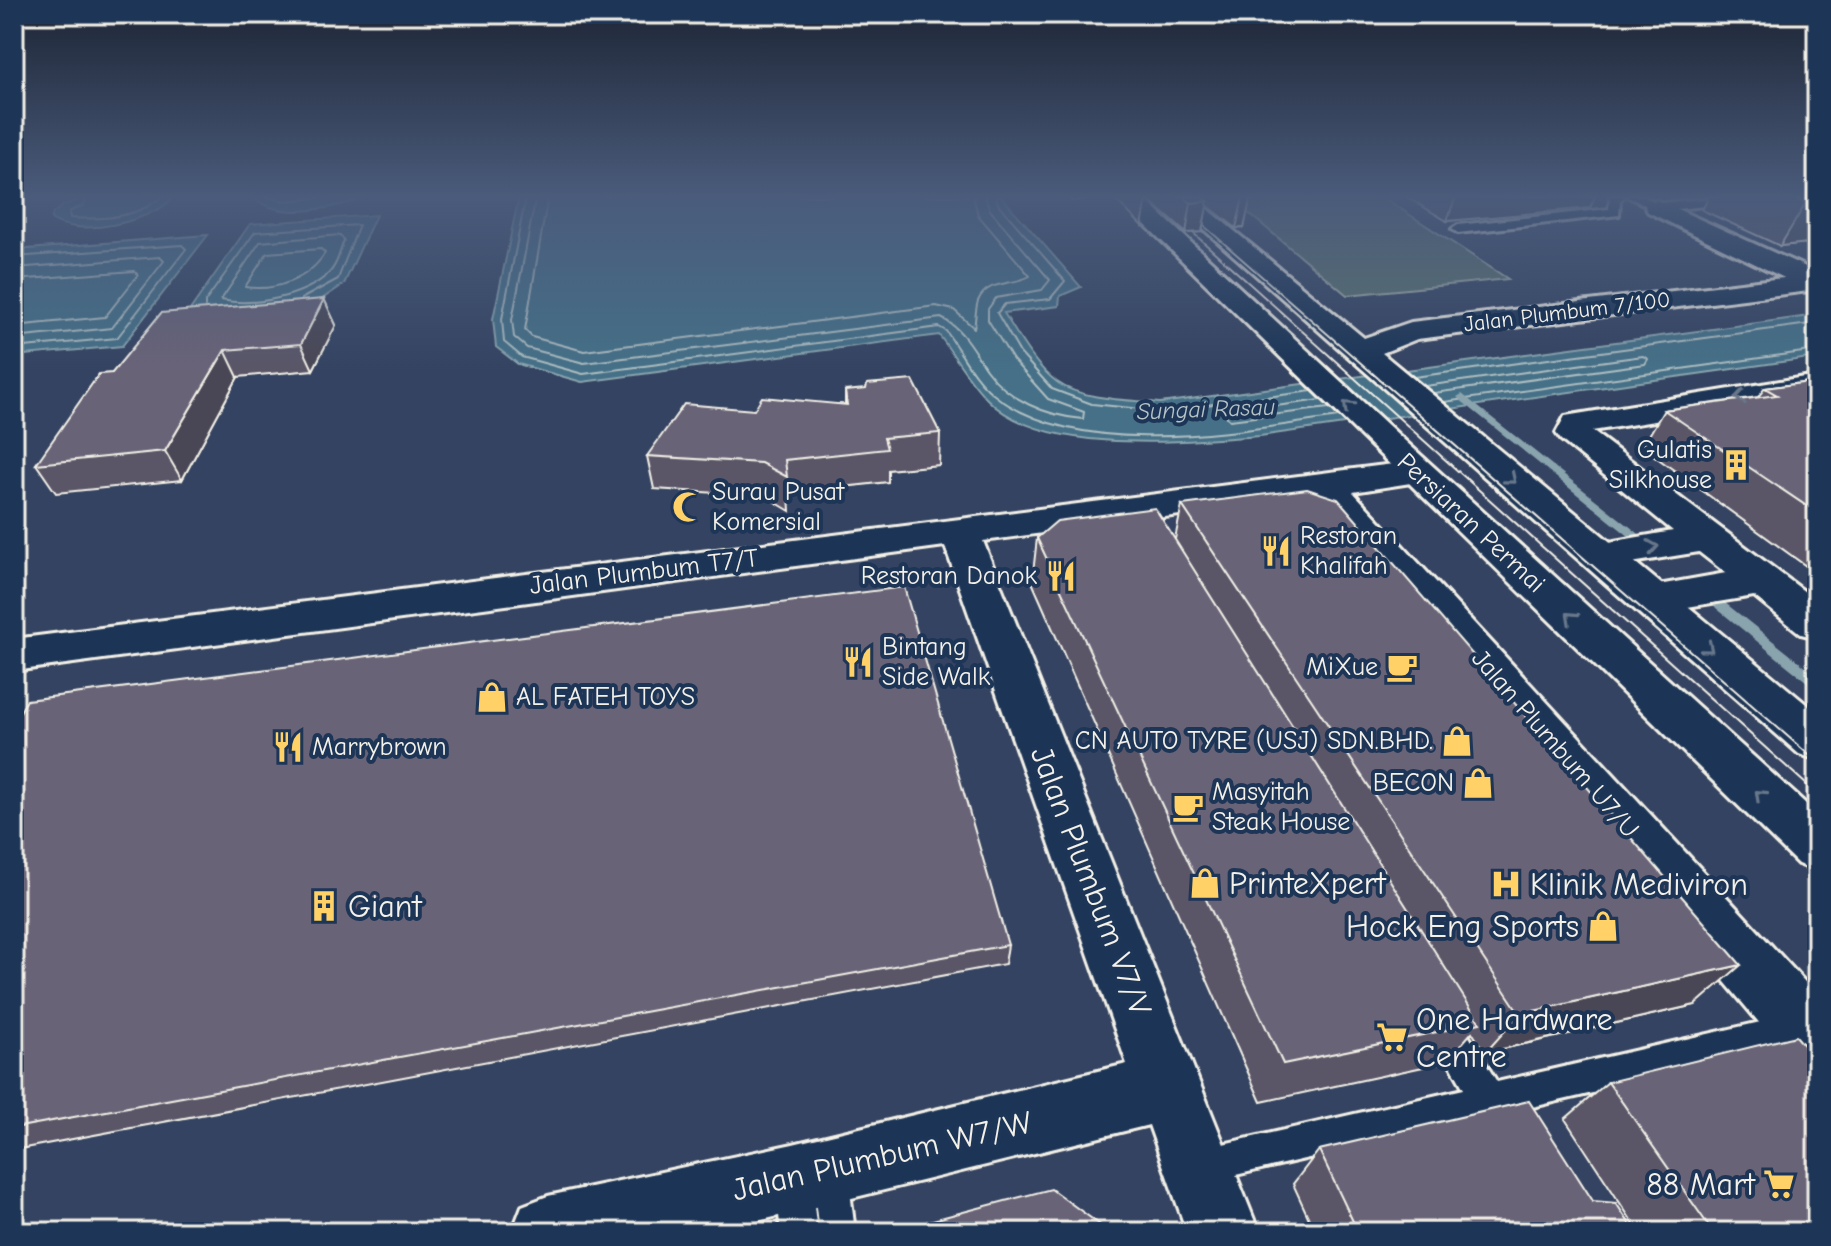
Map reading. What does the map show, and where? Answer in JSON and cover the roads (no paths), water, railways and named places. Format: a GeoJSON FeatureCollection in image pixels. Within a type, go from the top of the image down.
{"type":"FeatureCollection","features":[{"type":"Feature","properties":{"kind":"street"},"geometry":{"type":"LineString","coordinates":[[1167,254],[1193,280],[1295,356]]}},
{"type":"Feature","properties":{"kind":"street","name":"Persiaran Permai"},"geometry":{"type":"LineString","coordinates":[[1189,254],[1817,848]]}},
{"type":"Feature","properties":{"kind":"street"},"geometry":{"type":"LineString","coordinates":[[1247,254],[1817,741]]}},
{"type":"Feature","properties":{"kind":"street"},"geometry":{"type":"LineString","coordinates":[[1757,254],[1816,282]]}},
{"type":"Feature","properties":{"kind":"street","name":"Jalan Plumbum 7/100"},"geometry":{"type":"LineString","coordinates":[[1411,331],[1816,282]]}},
{"type":"Feature","properties":{"kind":"street"},"geometry":{"type":"LineString","coordinates":[[1307,305],[1353,321],[1411,331]]}},
{"type":"Feature","properties":{"kind":"street"},"geometry":{"type":"LineString","coordinates":[[1366,354],[1411,331]]}},
{"type":"Feature","properties":{"kind":"street"},"geometry":{"type":"LineString","coordinates":[[1817,385],[1577,423],[1573,433],[1817,623]]}},
{"type":"Feature","properties":{"kind":"street","name":"Jalan Plumbum T7/T"},"geometry":{"type":"LineString","coordinates":[[14,655],[959,531],[1142,521],[1325,483],[1404,460]]}},
{"type":"Feature","properties":{"kind":"street","name":"Jalan Plumbum U7/U"},"geometry":{"type":"LineString","coordinates":[[1325,483],[1811,1035]]}},
{"type":"Feature","properties":{"kind":"street","name":"Jalan Plumbum V7/V"},"geometry":{"type":"LineString","coordinates":[[959,531],[1223,1232]]}},
{"type":"Feature","properties":{"kind":"street"},"geometry":{"type":"LineString","coordinates":[[1600,555],[1706,538]]}},
{"type":"Feature","properties":{"kind":"street"},"geometry":{"type":"LineString","coordinates":[[1651,599],[1762,581]]}},
{"type":"Feature","properties":{"kind":"street","name":"Jalan Plumbum W7/W"},"geometry":{"type":"LineString","coordinates":[[548,1232],[815,1203],[1168,1087]]}},
{"type":"Feature","properties":{"kind":"lane"},"geometry":{"type":"LineString","coordinates":[[1433,1006],[1530,1166]]}},
{"type":"Feature","properties":{"kind":"lane"},"geometry":{"type":"LineString","coordinates":[[1198,1167],[1489,1101],[1811,1035]]}},
{"type":"Feature","properties":{"kind":"water"},"geometry":{"type":"Polygon","coordinates":[[[15,254],[193,254],[122,346],[14,356],[15,254]]]}},
{"type":"Feature","properties":{"kind":"water"},"geometry":{"type":"Polygon","coordinates":[[[229,254],[358,254],[344,284],[316,303],[206,317],[190,310],[229,254]]]}},
{"type":"Feature","properties":{"kind":"water","name":"Sungai Rasau"},"geometry":{"type":"Polygon","coordinates":[[[507,254],[1052,254],[1081,287],[1060,296],[1059,306],[1004,313],[1034,359],[1057,382],[1079,392],[1107,398],[1160,403],[1817,315],[1817,357],[1260,436],[1117,441],[1078,438],[1043,430],[1012,417],[980,392],[939,335],[582,382],[518,364],[496,347],[493,319],[507,254]]]}},
{"type":"Feature","properties":{"kind":"waterway"},"geometry":{"type":"LineString","coordinates":[[1462,397],[1634,535]]}},
{"type":"Feature","properties":{"kind":"waterway"},"geometry":{"type":"LineString","coordinates":[[1720,605],[1817,683]]}},
{"type":"Feature","properties":{"kind":"tram line"},"geometry":{"type":"LineString","coordinates":[[1217,254],[1817,794]]}},
{"type":"Feature","properties":{"kind":"tram line"},"geometry":{"type":"LineString","coordinates":[[1236,254],[1817,762]]}},
{"type":"Feature","properties":{"kind":"place","name":"Gulatis Silkhouse"},"geometry":{"type":"Point","coordinates":[1736,465]}},
{"type":"Feature","properties":{"kind":"place","name":"Surau Pusat Komersial"},"geometry":{"type":"Point","coordinates":[688,507]}},
{"type":"Feature","properties":{"kind":"place","name":"Restoran Khalifah"},"geometry":{"type":"Point","coordinates":[1276,551]}},
{"type":"Feature","properties":{"kind":"place","name":"Restoran Danok"},"geometry":{"type":"Point","coordinates":[1061,576]}},
{"type":"Feature","properties":{"kind":"place","name":"Bintang Side Walk"},"geometry":{"type":"Point","coordinates":[858,662]}},
{"type":"Feature","properties":{"kind":"place","name":"MiXue"},"geometry":{"type":"Point","coordinates":[1402,667]}},
{"type":"Feature","properties":{"kind":"place","name":"AL FATEH TOYS"},"geometry":{"type":"Point","coordinates":[492,697]}},
{"type":"Feature","properties":{"kind":"place","name":"CN AUTO TYRE (USJ) SDN.BHD."},"geometry":{"type":"Point","coordinates":[1457,741]}},
{"type":"Feature","properties":{"kind":"place","name":"Marrybrown"},"geometry":{"type":"Point","coordinates":[288,747]}},
{"type":"Feature","properties":{"kind":"place","name":"BECON"},"geometry":{"type":"Point","coordinates":[1478,783]}},
{"type":"Feature","properties":{"kind":"place","name":"Masyitah Steak House"},"geometry":{"type":"Point","coordinates":[1188,807]}},
{"type":"Feature","properties":{"kind":"place","name":"PrinteXpert"},"geometry":{"type":"Point","coordinates":[1205,883]}},
{"type":"Feature","properties":{"kind":"place","name":"Klinik Mediviron"},"geometry":{"type":"Point","coordinates":[1506,884]}},
{"type":"Feature","properties":{"kind":"place","name":"Giant"},"geometry":{"type":"Point","coordinates":[324,906]}},
{"type":"Feature","properties":{"kind":"place","name":"Hock Eng Sports"},"geometry":{"type":"Point","coordinates":[1603,926]}},
{"type":"Feature","properties":{"kind":"place","name":"One Hardware Centre"},"geometry":{"type":"Point","coordinates":[1392,1037]}},
{"type":"Feature","properties":{"kind":"place","name":"88 Mart"},"geometry":{"type":"Point","coordinates":[1779,1184]}}]}
